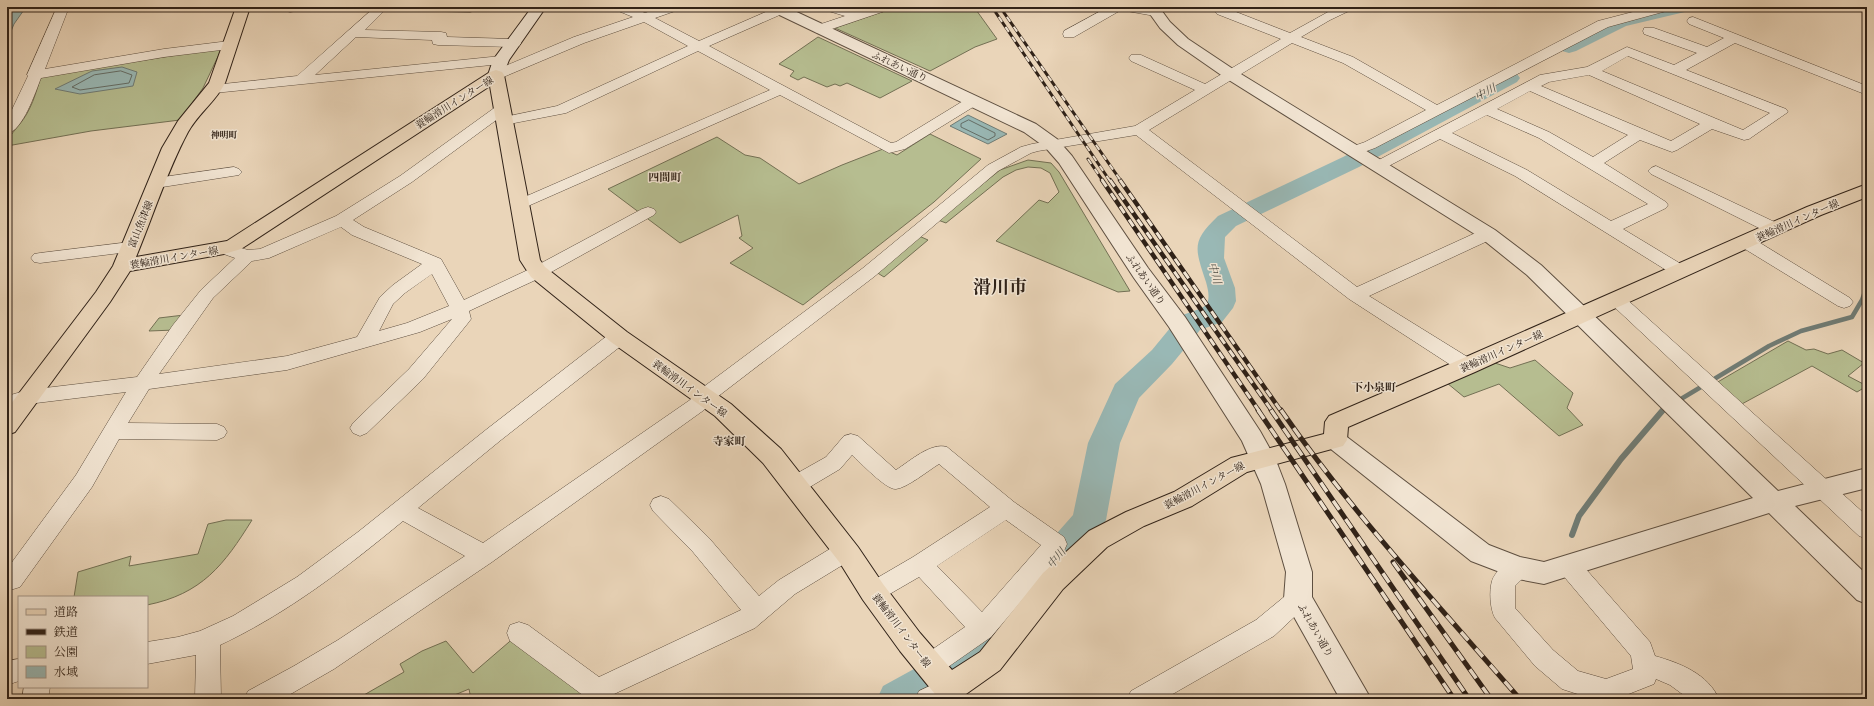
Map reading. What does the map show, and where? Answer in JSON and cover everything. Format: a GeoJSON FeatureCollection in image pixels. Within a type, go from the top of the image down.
{"type":"FeatureCollection","features":[{"type":"Feature","properties":{"kind":"main road","name":"富山魚津線"},"geometry":{"type":"LineString","coordinates":[[7,426],[103,298],[126,257],[171,148],[184,125],[214,89],[244,7]]}},
{"type":"Feature","properties":{"kind":"main road","name":"蓑輪滑川インター線"},"geometry":{"type":"LineString","coordinates":[[126,257],[224,248],[234,245],[499,68],[503,115],[519,205],[530,260],[538,272],[619,337],[723,410],[772,456],[846,551],[874,592],[929,666],[943,696],[990,661],[1053,580],[1098,539],[1135,519],[1183,499],[1240,465],[1335,440],[1337,422],[1467,366],[1814,211],[1867,190]]}},
{"type":"Feature","properties":{"kind":"street"},"geometry":{"type":"LineString","coordinates":[[7,130],[17,117],[63,7]]}},
{"type":"Feature","properties":{"kind":"street"},"geometry":{"type":"LineString","coordinates":[[301,80],[382,7]]}},
{"type":"Feature","properties":{"kind":"street"},"geometry":{"type":"LineString","coordinates":[[421,7],[470,8]]}},
{"type":"Feature","properties":{"kind":"street"},"geometry":{"type":"LineString","coordinates":[[499,68],[539,7]]}},
{"type":"Feature","properties":{"kind":"street"},"geometry":{"type":"LineString","coordinates":[[620,7],[646,18],[889,148],[900,146],[973,101]]}},
{"type":"Feature","properties":{"kind":"street"},"geometry":{"type":"LineString","coordinates":[[214,89],[445,65],[499,68],[674,7]]}},
{"type":"Feature","properties":{"kind":"street"},"geometry":{"type":"LineString","coordinates":[[829,7],[857,16]]}},
{"type":"Feature","properties":{"kind":"street"},"geometry":{"type":"LineString","coordinates":[[820,29],[884,7]]}},
{"type":"Feature","properties":{"kind":"street"},"geometry":{"type":"LineString","coordinates":[[1070,34],[1117,7]]}},
{"type":"Feature","properties":{"kind":"street"},"geometry":{"type":"LineString","coordinates":[[1123,7],[1154,9],[1183,42],[1230,74],[1488,234],[1534,270],[1867,592]]}},
{"type":"Feature","properties":{"kind":"street"},"geometry":{"type":"LineString","coordinates":[[257,699],[282,687],[356,642],[561,503],[697,406],[705,396],[869,272],[993,168],[1026,150],[1051,143],[1061,144],[1140,130],[1230,74],[1326,17],[1347,7]]}},
{"type":"Feature","properties":{"kind":"street"},"geometry":{"type":"LineString","coordinates":[[1364,157],[1436,110],[1603,24],[1622,17],[1666,7]]}},
{"type":"Feature","properties":{"kind":"street"},"geometry":{"type":"LineString","coordinates":[[224,248],[247,256],[263,254],[342,220],[503,115],[562,110],[780,8]]}},
{"type":"Feature","properties":{"kind":"street","name":"ふれあい通り"},"geometry":{"type":"LineString","coordinates":[[780,8],[820,29],[1030,128],[1051,143],[1079,178],[1141,273],[1177,322],[1252,437],[1263,458],[1273,484],[1299,572],[1298,599],[1356,699]]}},
{"type":"Feature","properties":{"kind":"street"},"geometry":{"type":"LineString","coordinates":[[1220,8],[1348,60],[1436,110]]}},
{"type":"Feature","properties":{"kind":"street"},"geometry":{"type":"LineString","coordinates":[[1693,21],[1867,91]]}},
{"type":"Feature","properties":{"kind":"street"},"geometry":{"type":"LineString","coordinates":[[1650,31],[1708,52]]}},
{"type":"Feature","properties":{"kind":"street"},"geometry":{"type":"LineString","coordinates":[[353,33],[441,36],[438,41],[514,43]]}},
{"type":"Feature","properties":{"kind":"street"},"geometry":{"type":"LineString","coordinates":[[1677,69],[1734,38]]}},
{"type":"Feature","properties":{"kind":"street"},"geometry":{"type":"LineString","coordinates":[[445,65],[460,43]]}},
{"type":"Feature","properties":{"kind":"street"},"geometry":{"type":"LineString","coordinates":[[34,75],[164,53],[229,45]]}},
{"type":"Feature","properties":{"kind":"street"},"geometry":{"type":"LineString","coordinates":[[1364,157],[1440,133],[1545,78],[1592,72],[1627,51],[1677,69],[1781,112],[1744,136],[1592,72]]}},
{"type":"Feature","properties":{"kind":"street"},"geometry":{"type":"LineString","coordinates":[[1136,58],[1206,90]]}},
{"type":"Feature","properties":{"kind":"street"},"geometry":{"type":"LineString","coordinates":[[1530,86],[1672,147],[1712,123]]}},
{"type":"Feature","properties":{"kind":"street"},"geometry":{"type":"LineString","coordinates":[[519,205],[781,90]]}},
{"type":"Feature","properties":{"kind":"street"},"geometry":{"type":"LineString","coordinates":[[1486,109],[1544,135],[1593,163],[1660,205],[1611,228]]}},
{"type":"Feature","properties":{"kind":"street"},"geometry":{"type":"LineString","coordinates":[[1140,130],[1355,295],[1467,366]]}},
{"type":"Feature","properties":{"kind":"street"},"geometry":{"type":"LineString","coordinates":[[1440,133],[1521,173],[1680,271]]}},
{"type":"Feature","properties":{"kind":"street"},"geometry":{"type":"LineString","coordinates":[[1593,163],[1639,134]]}},
{"type":"Feature","properties":{"kind":"street"},"geometry":{"type":"LineString","coordinates":[[1656,171],[1775,229]]}},
{"type":"Feature","properties":{"kind":"street"},"geometry":{"type":"LineString","coordinates":[[156,184],[234,172]]}},
{"type":"Feature","properties":{"kind":"street"},"geometry":{"type":"LineString","coordinates":[[7,403],[28,397],[287,363],[413,328],[538,272],[648,212]]}},
{"type":"Feature","properties":{"kind":"street"},"geometry":{"type":"LineString","coordinates":[[342,220],[358,232],[435,263],[459,308],[462,319],[416,374],[360,428]]}},
{"type":"Feature","properties":{"kind":"street"},"geometry":{"type":"LineString","coordinates":[[1355,295],[1488,234]]}},
{"type":"Feature","properties":{"kind":"street"},"geometry":{"type":"LineString","coordinates":[[1746,242],[1844,302]]}},
{"type":"Feature","properties":{"kind":"street"},"geometry":{"type":"LineString","coordinates":[[7,581],[12,580],[84,481],[142,383],[207,294],[247,256]]}},
{"type":"Feature","properties":{"kind":"street"},"geometry":{"type":"LineString","coordinates":[[40,258],[126,257]]}},
{"type":"Feature","properties":{"kind":"street"},"geometry":{"type":"LineString","coordinates":[[364,342],[386,301],[399,289],[435,263]]}},
{"type":"Feature","properties":{"kind":"street"},"geometry":{"type":"LineString","coordinates":[[1616,299],[1867,530]]}},
{"type":"Feature","properties":{"kind":"street"},"geometry":{"type":"LineString","coordinates":[[148,653],[208,640],[262,611],[328,568],[519,414],[619,337]]}},
{"type":"Feature","properties":{"kind":"street"},"geometry":{"type":"LineString","coordinates":[[114,431],[217,432]]}},
{"type":"Feature","properties":{"kind":"street"},"geometry":{"type":"LineString","coordinates":[[1335,440],[1480,553],[1518,568],[1544,573],[1773,502],[1867,478]]}},
{"type":"Feature","properties":{"kind":"street"},"geometry":{"type":"LineString","coordinates":[[795,485],[833,464],[851,442],[895,481],[940,453],[1006,508],[1056,544],[982,629],[929,666]]}},
{"type":"Feature","properties":{"kind":"street"},"geometry":{"type":"LineString","coordinates":[[661,505],[700,545],[757,611]]}},
{"type":"Feature","properties":{"kind":"street"},"geometry":{"type":"LineString","coordinates":[[874,592],[921,564],[1006,508]]}},
{"type":"Feature","properties":{"kind":"street"},"geometry":{"type":"LineString","coordinates":[[401,509],[484,555]]}},
{"type":"Feature","properties":{"kind":"street"},"geometry":{"type":"LineString","coordinates":[[519,633],[599,694],[746,620],[786,587],[846,551]]}},
{"type":"Feature","properties":{"kind":"street"},"geometry":{"type":"LineString","coordinates":[[921,564],[982,629]]}},
{"type":"Feature","properties":{"kind":"street"},"geometry":{"type":"LineString","coordinates":[[1518,568],[1503,582],[1503,611],[1544,658],[1572,681],[1606,692],[1645,676],[1646,665],[1641,650],[1569,566]]}},
{"type":"Feature","properties":{"kind":"street"},"geometry":{"type":"LineString","coordinates":[[1140,699],[1265,628],[1298,599]]}},
{"type":"Feature","properties":{"kind":"street"},"geometry":{"type":"LineString","coordinates":[[208,640],[208,699]]}},
{"type":"Feature","properties":{"kind":"street"},"geometry":{"type":"LineString","coordinates":[[1646,665],[1668,670],[1696,687],[1706,699]]}},
{"type":"Feature","properties":{"kind":"street"},"geometry":{"type":"LineString","coordinates":[[7,673],[18,670]]}},
{"type":"Feature","properties":{"kind":"street"},"geometry":{"type":"LineString","coordinates":[[35,699],[37,688]]}},
{"type":"Feature","properties":{"kind":"green space"},"geometry":{"type":"Polygon","coordinates":[[[896,7],[974,7],[997,39],[975,47],[930,71],[835,28],[896,7]]]}},
{"type":"Feature","properties":{"kind":"green space"},"geometry":{"type":"Polygon","coordinates":[[[818,37],[912,81],[880,98],[847,83],[840,86],[835,84],[827,87],[804,77],[798,80],[790,76],[794,71],[779,64],[818,37]]]}},
{"type":"Feature","properties":{"kind":"green space"},"geometry":{"type":"Polygon","coordinates":[[[222,48],[203,88],[180,120],[91,131],[7,146],[9,137],[23,120],[30,108],[41,76],[222,48]]]}},
{"type":"Feature","properties":{"kind":"green space"},"geometry":{"type":"Polygon","coordinates":[[[930,134],[981,159],[934,202],[803,305],[730,263],[753,248],[739,238],[742,236],[738,215],[680,243],[608,189],[717,137],[745,155],[760,158],[799,184],[883,149],[897,155],[930,134]]]}},
{"type":"Feature","properties":{"kind":"green space"},"geometry":{"type":"Polygon","coordinates":[[[1028,160],[1051,163],[1059,172],[1130,291],[1118,292],[996,241],[1039,200],[1048,203],[1059,192],[1050,173],[1041,168],[1028,167],[1016,170],[1003,177],[946,223],[938,220],[1000,170],[1028,160]]]}},
{"type":"Feature","properties":{"kind":"green space"},"geometry":{"type":"Polygon","coordinates":[[[919,236],[928,240],[884,277],[876,272],[919,236]]]}},
{"type":"Feature","properties":{"kind":"green space"},"geometry":{"type":"Polygon","coordinates":[[[184,315],[175,330],[149,331],[159,318],[184,315]]]}},
{"type":"Feature","properties":{"kind":"green space"},"geometry":{"type":"Polygon","coordinates":[[[1788,341],[1806,350],[1814,349],[1828,354],[1842,350],[1864,363],[1848,376],[1867,386],[1857,392],[1812,366],[1740,405],[1716,383],[1788,341]]]}},
{"type":"Feature","properties":{"kind":"green space"},"geometry":{"type":"Polygon","coordinates":[[[1535,360],[1573,393],[1567,408],[1583,425],[1559,436],[1499,384],[1464,397],[1447,383],[1495,363],[1510,368],[1535,360]]]}},
{"type":"Feature","properties":{"kind":"green space"},"geometry":{"type":"Polygon","coordinates":[[[226,520],[252,520],[232,551],[221,564],[197,585],[183,593],[166,600],[148,605],[148,596],[74,596],[78,572],[131,556],[129,566],[198,554],[208,524],[226,520]]]}},
{"type":"Feature","properties":{"kind":"green space"},"geometry":{"type":"Polygon","coordinates":[[[516,636],[591,699],[548,699],[546,697],[543,699],[471,699],[469,689],[445,699],[357,699],[404,672],[400,664],[422,651],[446,641],[473,673],[516,636]]]}},
{"type":"Feature","properties":{"kind":"water"},"geometry":{"type":"Polygon","coordinates":[[[7,7],[26,7],[14,24],[7,41],[7,7]]]}},
{"type":"Feature","properties":{"kind":"water"},"geometry":{"type":"Polygon","coordinates":[[[122,67],[137,72],[133,86],[80,94],[55,89],[92,71],[122,67]]]}},
{"type":"Feature","properties":{"kind":"water"},"geometry":{"type":"Polygon","coordinates":[[[968,115],[1007,134],[988,144],[950,126],[968,115]]]}},
{"type":"Feature","properties":{"kind":"waterway","name":"中川"},"geometry":{"type":"LineString","coordinates":[[1569,47],[1619,22],[1682,7]]}},
{"type":"Feature","properties":{"kind":"waterway","name":"中川"},"geometry":{"type":"LineString","coordinates":[[1041,577],[1089,520],[1104,443],[1126,392],[1162,357],[1190,323],[1212,315],[1219,308],[1222,301],[1221,288],[1211,258],[1211,243],[1213,235],[1227,221],[1351,162],[1510,78]]}},
{"type":"Feature","properties":{"kind":"waterway"},"geometry":{"type":"LineString","coordinates":[[1676,402],[1769,346],[1801,331],[1852,317],[1862,300],[1867,286]]}},
{"type":"Feature","properties":{"kind":"waterway"},"geometry":{"type":"LineString","coordinates":[[1662,411],[1668,407]]}},
{"type":"Feature","properties":{"kind":"waterway"},"geometry":{"type":"LineString","coordinates":[[1572,535],[1579,516],[1621,459],[1662,411]]}},
{"type":"Feature","properties":{"kind":"waterway","name":"中川"},"geometry":{"type":"LineString","coordinates":[[897,699],[948,670],[985,642],[1013,610]]}},
{"type":"Feature","properties":{"kind":"railway"},"geometry":{"type":"LineString","coordinates":[[992,7],[1110,181]]}},
{"type":"Feature","properties":{"kind":"railway"},"geometry":{"type":"LineString","coordinates":[[1000,7],[1121,181]]}},
{"type":"Feature","properties":{"kind":"railway"},"geometry":{"type":"LineString","coordinates":[[1088,159],[1103,181]]}},
{"type":"Feature","properties":{"kind":"railway"},"geometry":{"type":"LineString","coordinates":[[1102,180],[1259,411]]}},
{"type":"Feature","properties":{"kind":"railway"},"geometry":{"type":"LineString","coordinates":[[1110,180],[1272,411]]}},
{"type":"Feature","properties":{"kind":"railway"},"geometry":{"type":"LineString","coordinates":[[1120,180],[1281,411]]}},
{"type":"Feature","properties":{"kind":"railway"},"geometry":{"type":"LineString","coordinates":[[1258,410],[1454,699]]}},
{"type":"Feature","properties":{"kind":"railway"},"geometry":{"type":"LineString","coordinates":[[1271,410],[1469,699]]}},
{"type":"Feature","properties":{"kind":"railway"},"geometry":{"type":"LineString","coordinates":[[1281,410],[1308,448],[1366,522],[1520,699]]}},
{"type":"Feature","properties":{"kind":"railway"},"geometry":{"type":"LineString","coordinates":[[1393,562],[1491,699]]}},
{"type":"Feature","properties":{"kind":"district","name":"神明町"},"geometry":{"type":"Point","coordinates":[224,135]}},
{"type":"Feature","properties":{"kind":"district","name":"四間町"},"geometry":{"type":"Point","coordinates":[665,177]}},
{"type":"Feature","properties":{"kind":"district","name":"滑川市"},"geometry":{"type":"Point","coordinates":[1000,287]}},
{"type":"Feature","properties":{"kind":"district","name":"下小泉町"},"geometry":{"type":"Point","coordinates":[1374,387]}},
{"type":"Feature","properties":{"kind":"district","name":"寺家町"},"geometry":{"type":"Point","coordinates":[729,441]}}]}
